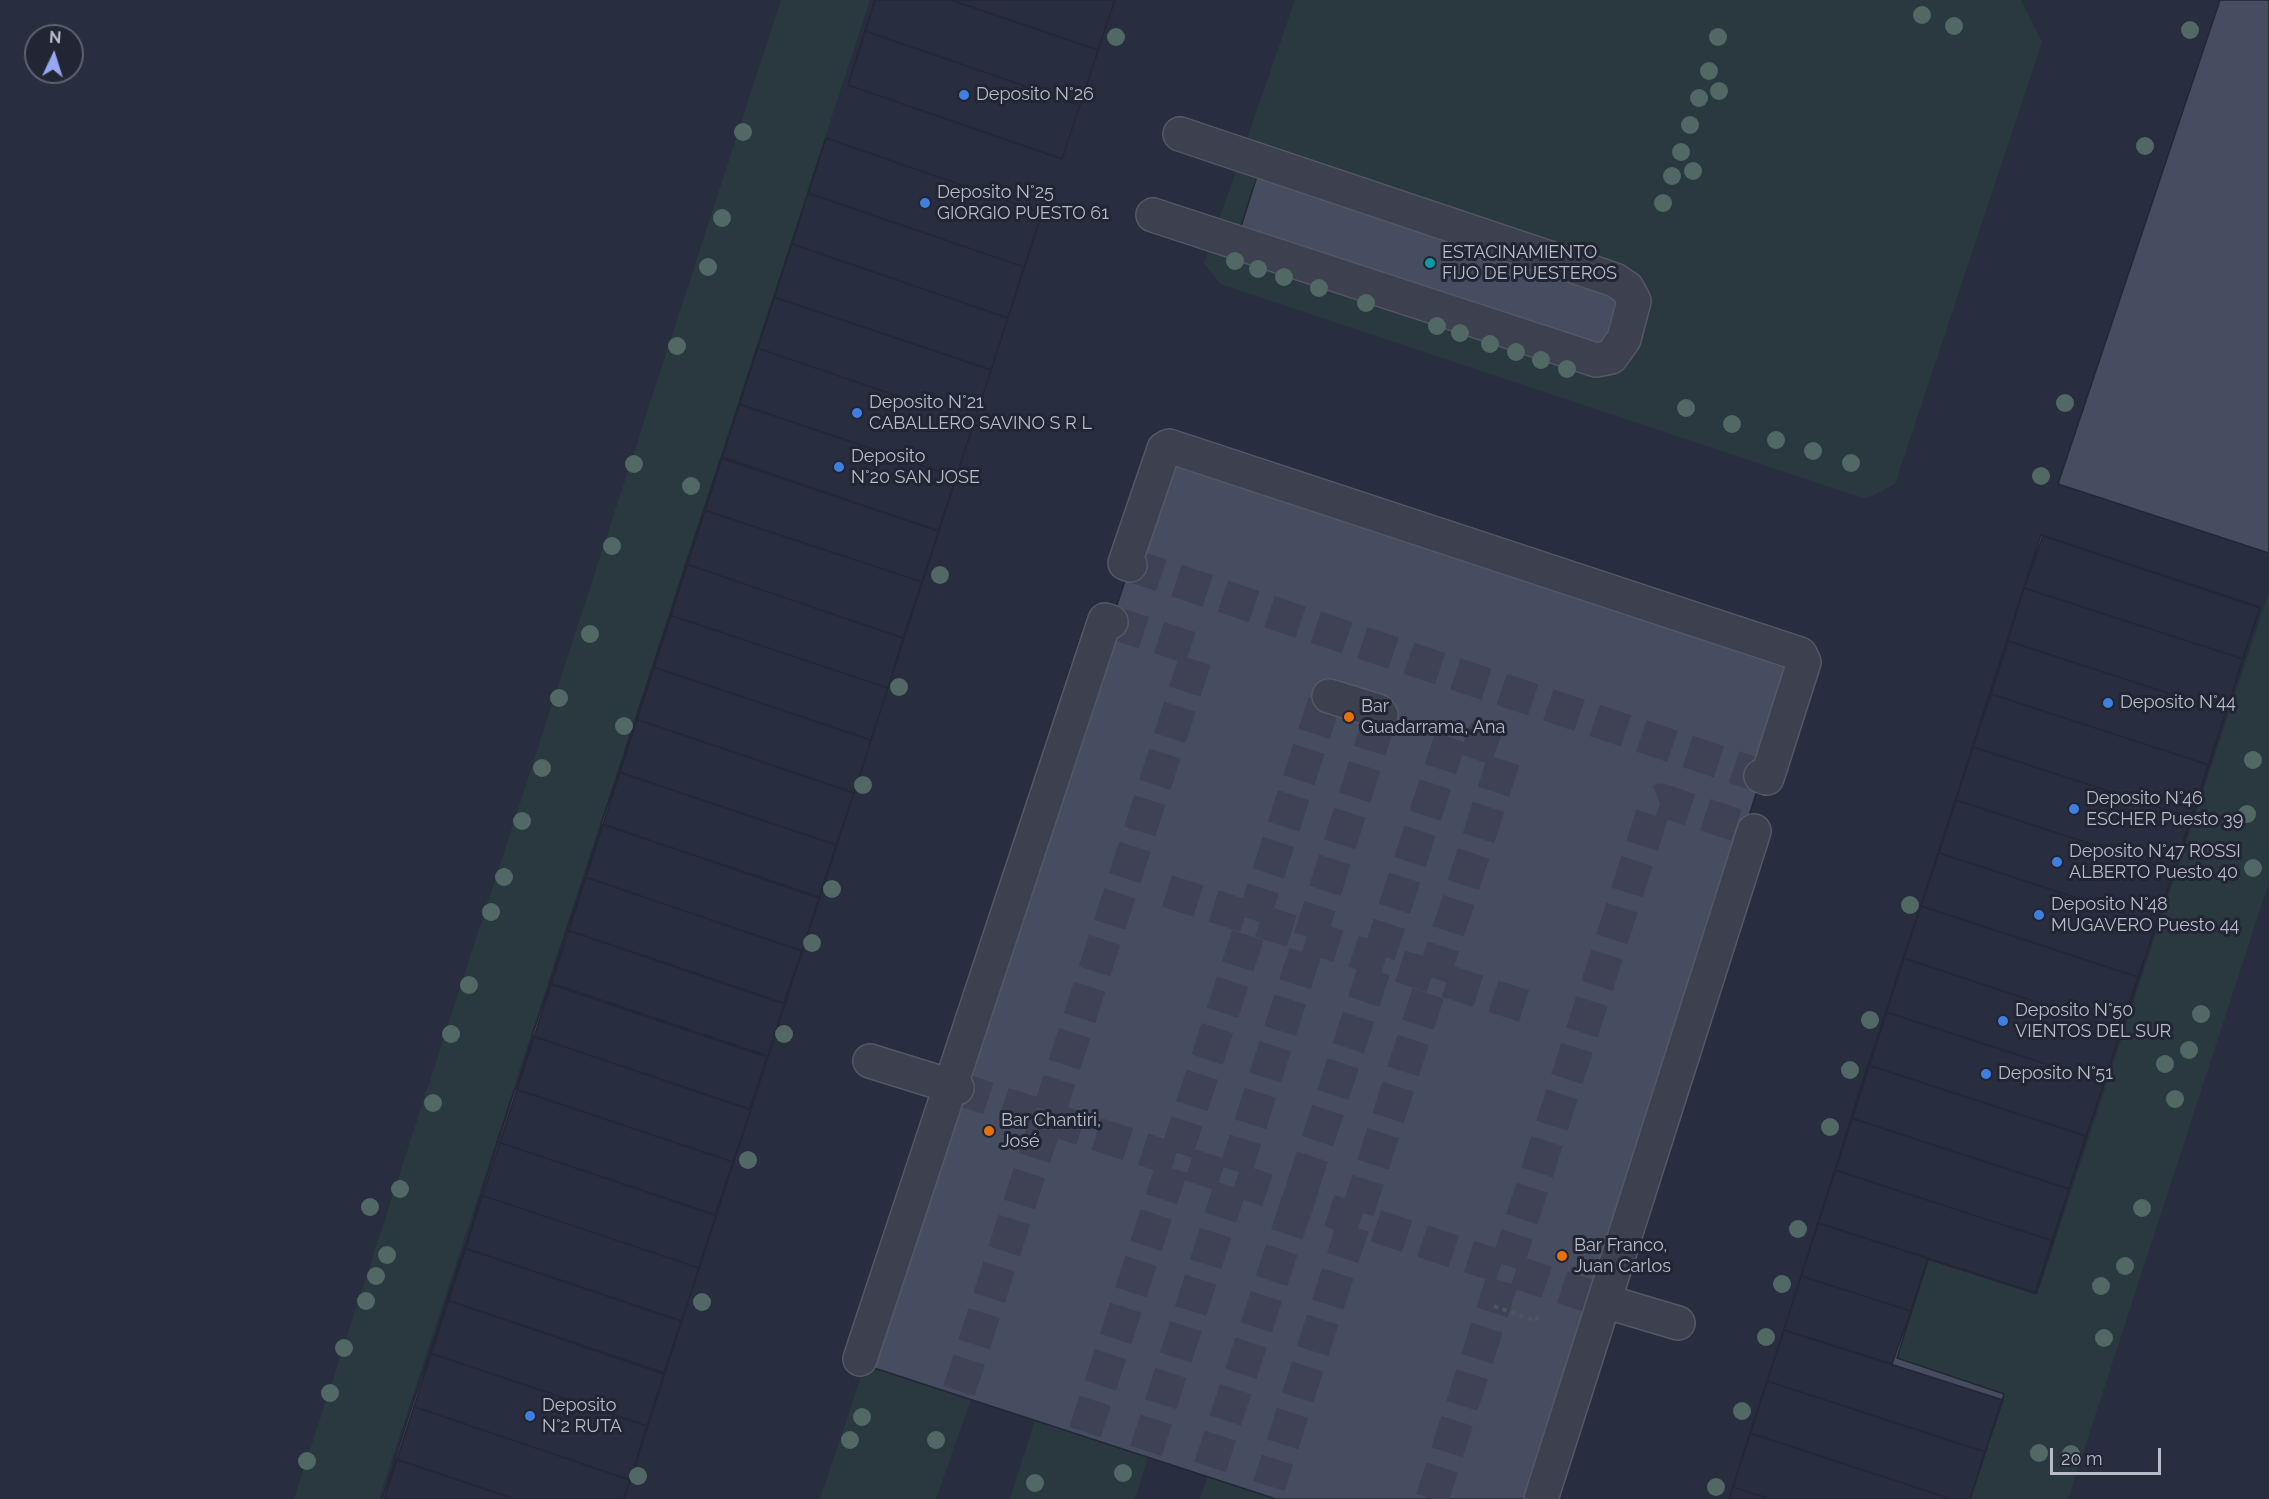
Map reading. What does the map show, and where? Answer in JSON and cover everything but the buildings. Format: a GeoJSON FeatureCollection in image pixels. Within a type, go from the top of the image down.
{"type":"FeatureCollection","features":[{"type":"Feature","properties":{"kind":"street"},"geometry":{"type":"LineString","coordinates":[[1153,214],[1596,360],[1611,357],[1624,339],[1634,301],[1627,288],[1615,280],[1180,134]]}},
{"type":"Feature","properties":{"kind":"street"},"geometry":{"type":"LineString","coordinates":[[1130,564],[1125,563],[1164,449],[1169,446],[1800,654],[1804,662],[1794,694],[1767,778],[1761,776]]}},
{"type":"Feature","properties":{"kind":"street"},"geometry":{"type":"LineString","coordinates":[[860,1359],[953,1087],[1105,620],[1111,622]]}},
{"type":"Feature","properties":{"kind":"street"},"geometry":{"type":"LineString","coordinates":[[1329,696],[1378,711],[1381,715]]}},
{"type":"Feature","properties":{"kind":"street"},"geometry":{"type":"LineString","coordinates":[[1541,1499],[1754,831]]}},
{"type":"Feature","properties":{"kind":"street"},"geometry":{"type":"LineString","coordinates":[[870,1061],[953,1087]]}},
{"type":"Feature","properties":{"kind":"street"},"geometry":{"type":"LineString","coordinates":[[1604,1301],[1678,1323]]}},
{"type":"Feature","properties":{"kind":"path"},"geometry":{"type":"LineString","coordinates":[[1494,1306],[1536,1322],[1538,1316]]}},
{"type":"Feature","properties":{"kind":"shaded area"},"geometry":{"type":"Polygon","coordinates":[[[781,0],[870,0],[379,1499],[294,1499],[781,0]]]}},
{"type":"Feature","properties":{"kind":"shaded area"},"geometry":{"type":"Polygon","coordinates":[[[1295,0],[2021,0],[2042,42],[1895,484],[1866,499],[1220,284],[1204,263],[1295,0]]]}},
{"type":"Feature","properties":{"kind":"shaded area"},"geometry":{"type":"Polygon","coordinates":[[[2269,591],[2269,882],[2068,1499],[1971,1499],[2005,1394],[1897,1358],[1929,1260],[2037,1295],[2269,591]]]}},
{"type":"Feature","properties":{"kind":"shaded area"},"geometry":{"type":"Polygon","coordinates":[[[865,1365],[971,1399],[936,1499],[820,1499],[865,1365]]]}},
{"type":"Feature","properties":{"kind":"shaded area"},"geometry":{"type":"Polygon","coordinates":[[[1035,1420],[1148,1457],[1135,1499],[1010,1499],[1035,1420]]]}},
{"type":"Feature","properties":{"kind":"shaded area"},"geometry":{"type":"Polygon","coordinates":[[[1207,1477],[1276,1499],[1200,1499],[1207,1477]]]}},
{"type":"Feature","properties":{"kind":"tunnel"},"geometry":{"type":"LineString","coordinates":[[1130,565],[1761,776]]}},
{"type":"Feature","properties":{"kind":"tunnel"},"geometry":{"type":"LineString","coordinates":[[959,1391],[1197,654],[1194,649],[1111,622]]}},
{"type":"Feature","properties":{"kind":"tunnel"},"geometry":{"type":"LineString","coordinates":[[1085,1432],[1326,697],[1329,696]]}},
{"type":"Feature","properties":{"kind":"tunnel"},"geometry":{"type":"LineString","coordinates":[[1146,1451],[1381,715]]}},
{"type":"Feature","properties":{"kind":"tunnel"},"geometry":{"type":"LineString","coordinates":[[1210,1467],[1451,737],[1456,735],[1503,752],[1505,756],[1269,1486]]}},
{"type":"Feature","properties":{"kind":"tunnel"},"geometry":{"type":"LineString","coordinates":[[1432,1499],[1656,802],[1661,800],[1754,831]]}},
{"type":"Feature","properties":{"kind":"tunnel"},"geometry":{"type":"LineString","coordinates":[[1167,891],[1524,1006]]}},
{"type":"Feature","properties":{"kind":"tunnel"},"geometry":{"type":"LineString","coordinates":[[957,1088],[1604,1301]]}},
{"type":"Feature","properties":{"kind":"place","name":"Deposito N°26"},"geometry":{"type":"Point","coordinates":[964,95]}},
{"type":"Feature","properties":{"kind":"place","name":"Deposito N°25 GIORGIO PUESTO 61"},"geometry":{"type":"Point","coordinates":[925,203]}},
{"type":"Feature","properties":{"kind":"place","name":"ESTACINAMIENTO FIJO DE PUESTEROS"},"geometry":{"type":"Point","coordinates":[1430,263]}},
{"type":"Feature","properties":{"kind":"place","name":"Deposito N°21 CABALLERO SAVINO S R L"},"geometry":{"type":"Point","coordinates":[857,413]}},
{"type":"Feature","properties":{"kind":"place","name":"Deposito N°20 SAN JOSE"},"geometry":{"type":"Point","coordinates":[839,467]}},
{"type":"Feature","properties":{"kind":"place","name":"Deposito N°44"},"geometry":{"type":"Point","coordinates":[2108,703]}},
{"type":"Feature","properties":{"kind":"place","name":"Bar Guadarrama, Ana"},"geometry":{"type":"Point","coordinates":[1349,717]}},
{"type":"Feature","properties":{"kind":"place","name":"Deposito N°46 ESCHER Puesto 39"},"geometry":{"type":"Point","coordinates":[2074,809]}},
{"type":"Feature","properties":{"kind":"place","name":"Deposito N°47 ROSSI ALBERTO Puesto 40"},"geometry":{"type":"Point","coordinates":[2057,862]}},
{"type":"Feature","properties":{"kind":"place","name":"Deposito N°48 MUGAVERO Puesto 44"},"geometry":{"type":"Point","coordinates":[2039,915]}},
{"type":"Feature","properties":{"kind":"place","name":"Deposito N°50 VIENTOS DEL SUR"},"geometry":{"type":"Point","coordinates":[2003,1021]}},
{"type":"Feature","properties":{"kind":"place","name":"Deposito N°51"},"geometry":{"type":"Point","coordinates":[1986,1074]}},
{"type":"Feature","properties":{"kind":"place","name":"Bar Chantiri, José"},"geometry":{"type":"Point","coordinates":[989,1131]}},
{"type":"Feature","properties":{"kind":"place","name":"Bar Franco, Juan Carlos"},"geometry":{"type":"Point","coordinates":[1562,1256]}},
{"type":"Feature","properties":{"kind":"place","name":"Deposito N°2 RUTA"},"geometry":{"type":"Point","coordinates":[530,1416]}}]}
